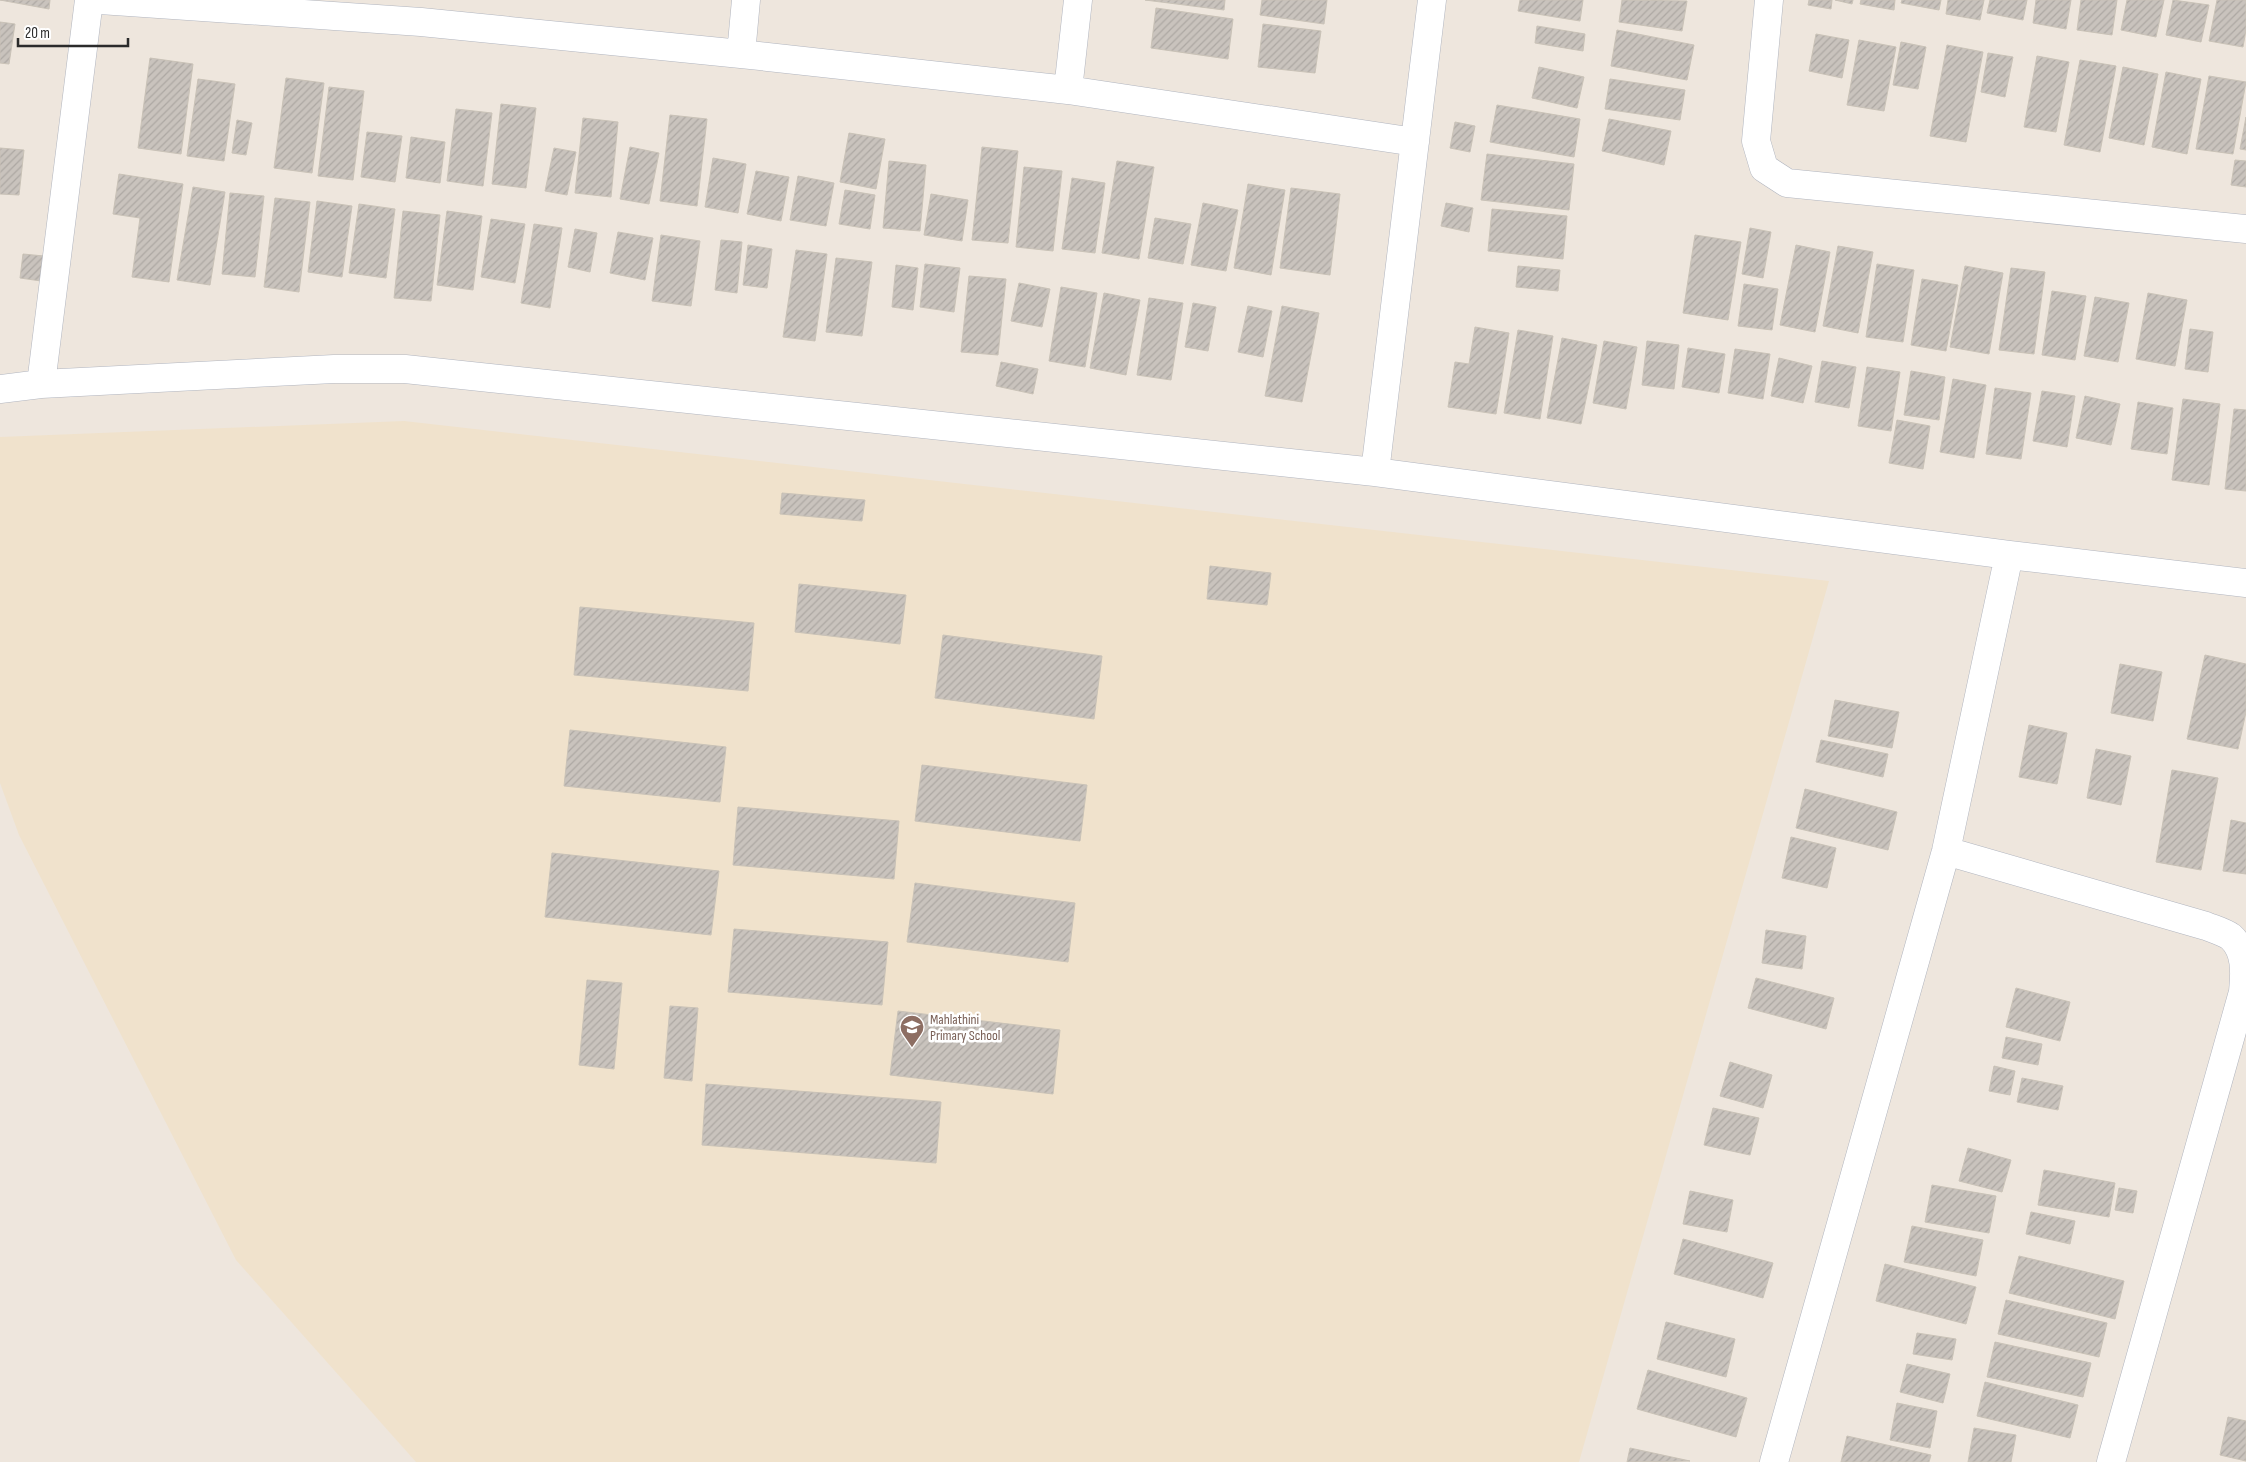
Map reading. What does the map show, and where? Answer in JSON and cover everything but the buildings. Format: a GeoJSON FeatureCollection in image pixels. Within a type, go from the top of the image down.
{"type":"FeatureCollection","features":[{"type":"Feature","properties":{"kind":"street"},"geometry":{"type":"LineString","coordinates":[[41,384],[89,0]]}},
{"type":"Feature","properties":{"kind":"street"},"geometry":{"type":"LineString","coordinates":[[100,0],[422,11],[740,54],[1068,90],[1415,142]]}},
{"type":"Feature","properties":{"kind":"street"},"geometry":{"type":"LineString","coordinates":[[740,54],[746,0]]}},
{"type":"Feature","properties":{"kind":"street"},"geometry":{"type":"LineString","coordinates":[[1068,90],[1078,0]]}},
{"type":"Feature","properties":{"kind":"street"},"geometry":{"type":"LineString","coordinates":[[1375,472],[1432,0]]}},
{"type":"Feature","properties":{"kind":"street"},"geometry":{"type":"LineString","coordinates":[[1769,0],[1756,141],[1764,168],[1787,182],[2246,229]]}},
{"type":"Feature","properties":{"kind":"street"},"geometry":{"type":"LineString","coordinates":[[0,389],[41,384],[334,369],[405,369],[1375,472],[2008,555],[2246,583]]}},
{"type":"Feature","properties":{"kind":"street"},"geometry":{"type":"LineString","coordinates":[[1774,1462],[1946,851],[2008,555]]}},
{"type":"Feature","properties":{"kind":"street"},"geometry":{"type":"LineString","coordinates":[[1946,851],[2206,926],[2231,937],[2243,952],[2245,968],[2243,992],[2111,1462]]}},
{"type":"Feature","properties":{"kind":"shaded area","name":"Mahlathini Primary School"},"geometry":{"type":"Polygon","coordinates":[[[404,421],[1829,581],[1579,1462],[416,1462],[236,1260],[19,835],[0,783],[0,437],[404,421]]]}},
{"type":"Feature","properties":{"kind":"place","name":"Mahlathini Primary School"},"geometry":{"type":"Point","coordinates":[912,1048]}}]}
